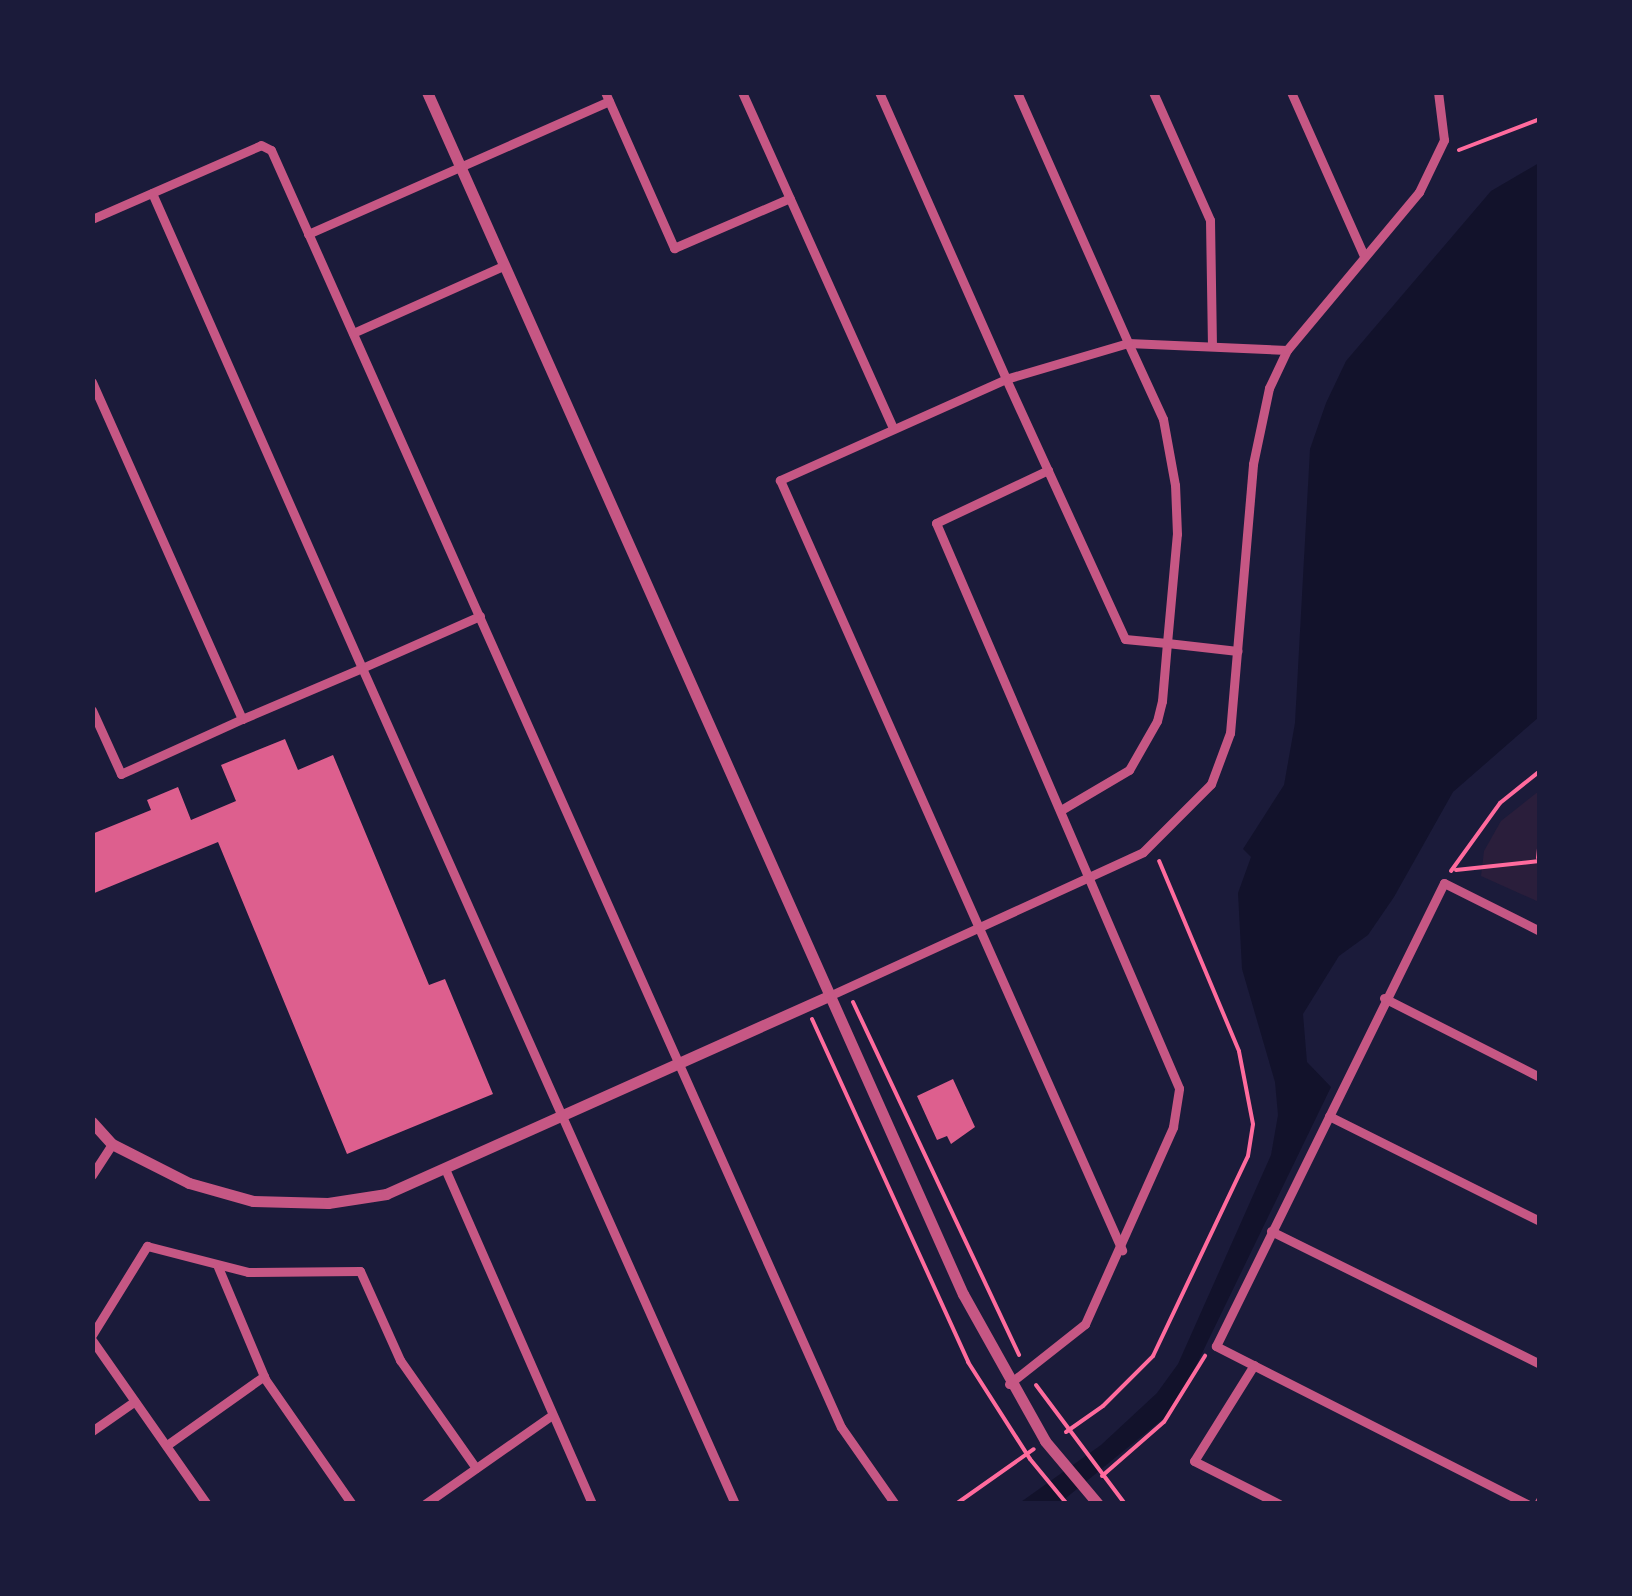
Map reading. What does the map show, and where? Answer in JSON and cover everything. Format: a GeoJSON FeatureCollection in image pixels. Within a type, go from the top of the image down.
{"type":"FeatureCollection","features":[{"type":"Feature","properties":{"kind":"street"},"geometry":{"type":"LineString","coordinates":[[426,92],[829,996],[1009,1384],[1046,1441],[1094,1500]]}},
{"type":"Feature","properties":{"kind":"street"},"geometry":{"type":"LineString","coordinates":[[742,92],[893,428]]}},
{"type":"Feature","properties":{"kind":"street"},"geometry":{"type":"LineString","coordinates":[[879,92],[1125,639],[1238,651]]}},
{"type":"Feature","properties":{"kind":"street"},"geometry":{"type":"LineString","coordinates":[[1016,92],[1163,420],[1175,485],[1162,702],[1142,754],[1113,784],[1061,810]]}},
{"type":"Feature","properties":{"kind":"street"},"geometry":{"type":"LineString","coordinates":[[1153,92],[1210,220],[1212,344]]}},
{"type":"Feature","properties":{"kind":"street"},"geometry":{"type":"LineString","coordinates":[[1290,92],[1364,256]]}},
{"type":"Feature","properties":{"kind":"street"},"geometry":{"type":"LineString","coordinates":[[92,1122],[112,1144],[190,1183],[254,1201],[328,1204],[386,1194],[1143,852],[1211,784],[1230,733],[1258,428],[1287,350],[1419,192],[1444,140],[1438,92]]}},
{"type":"Feature","properties":{"kind":"street"},"geometry":{"type":"LineString","coordinates":[[308,234],[607,97],[674,248],[790,198]]}},
{"type":"Feature","properties":{"kind":"street"},"geometry":{"type":"LineString","coordinates":[[92,219],[261,144],[272,150],[841,1427],[895,1504]]}},
{"type":"Feature","properties":{"kind":"street"},"geometry":{"type":"LineString","coordinates":[[152,193],[735,1504]]}},
{"type":"Feature","properties":{"kind":"street"},"geometry":{"type":"LineString","coordinates":[[353,333],[503,266]]}},
{"type":"Feature","properties":{"kind":"street"},"geometry":{"type":"LineString","coordinates":[[1122,1250],[780,480],[1006,378],[1128,343],[1287,350]]}},
{"type":"Feature","properties":{"kind":"street"},"geometry":{"type":"LineString","coordinates":[[92,382],[242,719]]}},
{"type":"Feature","properties":{"kind":"street"},"geometry":{"type":"LineString","coordinates":[[1009,1384],[1084,1324],[1122,1250],[1173,1126],[1178,1088],[936,522],[1048,470]]}},
{"type":"Feature","properties":{"kind":"street"},"geometry":{"type":"LineString","coordinates":[[92,710],[121,774],[480,616]]}},
{"type":"Feature","properties":{"kind":"street"},"geometry":{"type":"LineString","coordinates":[[1527,1504],[1216,1346],[1384,998],[1444,883],[1540,931]]}},
{"type":"Feature","properties":{"kind":"street"},"geometry":{"type":"LineString","coordinates":[[1384,998],[1540,1077]]}},
{"type":"Feature","properties":{"kind":"street"},"geometry":{"type":"LineString","coordinates":[[1329,1116],[1540,1222]]}},
{"type":"Feature","properties":{"kind":"street"},"geometry":{"type":"LineString","coordinates":[[92,1175],[112,1144]]}},
{"type":"Feature","properties":{"kind":"street"},"geometry":{"type":"LineString","coordinates":[[446,1170],[592,1504]]}},
{"type":"Feature","properties":{"kind":"street"},"geometry":{"type":"LineString","coordinates":[[1272,1231],[1540,1364]]}},
{"type":"Feature","properties":{"kind":"street"},"geometry":{"type":"LineString","coordinates":[[207,1504],[92,1337],[147,1246],[218,1267],[323,1276],[360,1272],[400,1360],[476,1468]]}},
{"type":"Feature","properties":{"kind":"street"},"geometry":{"type":"LineString","coordinates":[[218,1267],[264,1376],[352,1504]]}},
{"type":"Feature","properties":{"kind":"street"},"geometry":{"type":"LineString","coordinates":[[1254,1365],[1194,1461],[1279,1504]]}},
{"type":"Feature","properties":{"kind":"street"},"geometry":{"type":"LineString","coordinates":[[166,1445],[264,1376]]}},
{"type":"Feature","properties":{"kind":"street"},"geometry":{"type":"LineString","coordinates":[[92,1430],[135,1400]]}},
{"type":"Feature","properties":{"kind":"street"},"geometry":{"type":"LineString","coordinates":[[424,1504],[552,1415]]}},
{"type":"Feature","properties":{"kind":"path"},"geometry":{"type":"LineString","coordinates":[[1459,150],[1540,119]]}},
{"type":"Feature","properties":{"kind":"path"},"geometry":{"type":"LineString","coordinates":[[1444,883],[1500,804],[1540,771]]}},
{"type":"Feature","properties":{"kind":"path"},"geometry":{"type":"LineString","coordinates":[[1451,871],[1539,860],[1540,838]]}},
{"type":"Feature","properties":{"kind":"path"},"geometry":{"type":"LineString","coordinates":[[1066,1432],[1104,1406],[1153,1356],[1248,1156],[1253,1124],[1239,1050],[1158,862]]}},
{"type":"Feature","properties":{"kind":"path"},"geometry":{"type":"LineString","coordinates":[[847,988],[1021,1360]]}},
{"type":"Feature","properties":{"kind":"path"},"geometry":{"type":"LineString","coordinates":[[806,1006],[968,1362],[1028,1457],[1065,1502]]}},
{"type":"Feature","properties":{"kind":"path"},"geometry":{"type":"LineString","coordinates":[[1102,1476],[1164,1422],[1216,1346]]}},
{"type":"Feature","properties":{"kind":"path"},"geometry":{"type":"LineString","coordinates":[[1036,1385],[1070,1438],[1125,1504]]}},
{"type":"Feature","properties":{"kind":"path"},"geometry":{"type":"LineString","coordinates":[[956,1504],[1046,1441]]}},
{"type":"Feature","properties":{"kind":"shaded area"},"geometry":{"type":"Polygon","coordinates":[[[1539,163],[1539,717],[1453,792],[1394,897],[1368,935],[1339,956],[1303,1014],[1307,1062],[1331,1087],[1175,1409],[1061,1502],[1018,1504],[1101,1445],[1157,1393],[1178,1364],[1271,1155],[1278,1115],[1275,1082],[1242,969],[1238,893],[1251,857],[1243,849],[1284,785],[1295,723],[1310,449],[1326,403],[1346,361],[1491,191],[1539,163]]]}},
{"type":"Feature","properties":{"kind":"shaded area"},"geometry":{"type":"Polygon","coordinates":[[[1539,791],[1539,902],[1481,876],[1484,851],[1501,821],[1539,791]]]}},
{"type":"Feature","properties":{"kind":"building"},"geometry":{"type":"Polygon","coordinates":[[[285,739],[298,770],[333,755],[429,985],[445,979],[493,1094],[347,1154],[218,842],[92,894],[92,834],[151,810],[147,800],[178,787],[191,820],[236,801],[221,765],[285,739]]]}},
{"type":"Feature","properties":{"kind":"building"},"geometry":{"type":"Polygon","coordinates":[[[953,1079],[975,1127],[951,1144],[947,1136],[937,1140],[917,1096],[953,1079]]]}}]}
